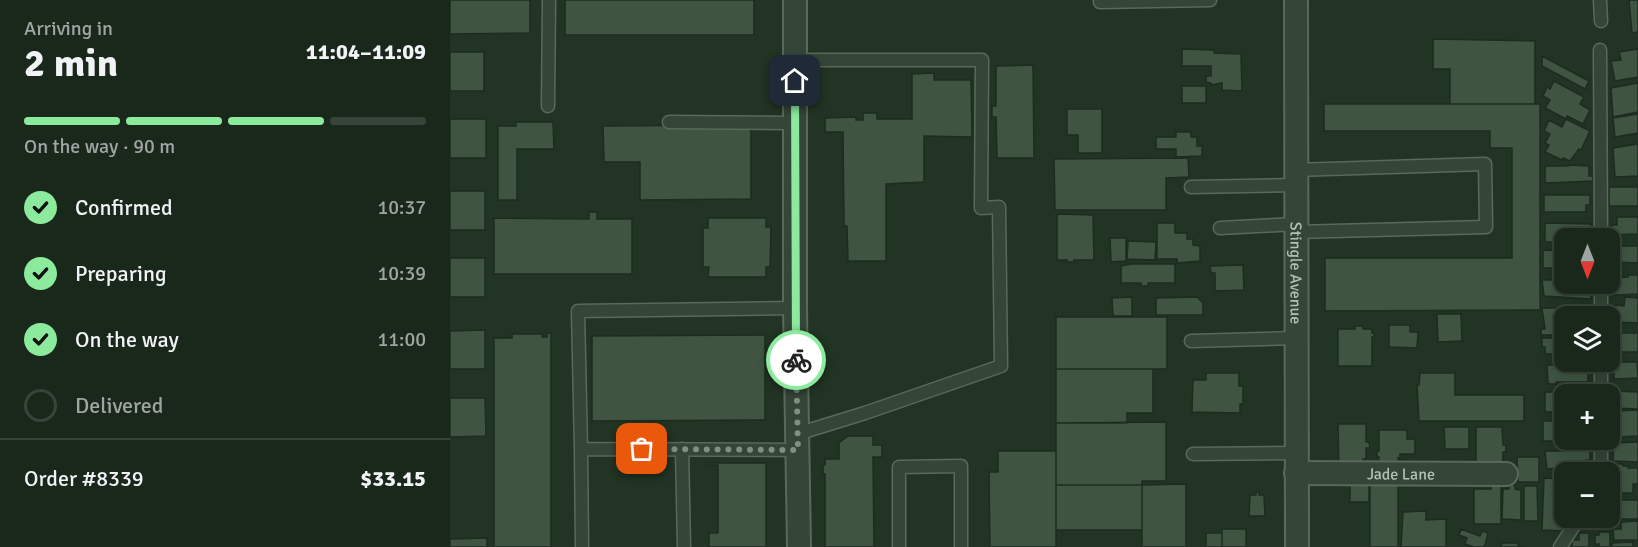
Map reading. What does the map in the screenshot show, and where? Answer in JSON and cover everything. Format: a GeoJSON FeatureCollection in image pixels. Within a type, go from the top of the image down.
{"type":"FeatureCollection","features":[{"type":"Feature","properties":{"kind":"street"},"geometry":{"type":"LineString","coordinates":[[795,0],[795,308],[799,547]]}},
{"type":"Feature","properties":{"kind":"street","name":"Stingle Avenue"},"geometry":{"type":"LineString","coordinates":[[1296,0],[1297,547]]}},
{"type":"Feature","properties":{"kind":"street","name":"Jade Lane"},"geometry":{"type":"LineString","coordinates":[[1296,463],[1506,474]]}},
{"type":"Feature","properties":{"kind":"lane"},"geometry":{"type":"LineString","coordinates":[[548,106],[549,0]]}},
{"type":"Feature","properties":{"kind":"lane"},"geometry":{"type":"LineString","coordinates":[[1100,2],[1210,0]]}},
{"type":"Feature","properties":{"kind":"lane"},"geometry":{"type":"LineString","coordinates":[[1600,0],[1601,21]]}},
{"type":"Feature","properties":{"kind":"lane"},"geometry":{"type":"LineString","coordinates":[[1600,50],[1601,228]]}},
{"type":"Feature","properties":{"kind":"lane"},"geometry":{"type":"LineString","coordinates":[[581,449],[682,449],[797,442],[865,413],[1001,366],[999,207],[981,208],[982,60],[795,60]]}},
{"type":"Feature","properties":{"kind":"lane"},"geometry":{"type":"LineString","coordinates":[[669,122],[795,123]]}},
{"type":"Feature","properties":{"kind":"lane"},"geometry":{"type":"LineString","coordinates":[[1191,187],[1295,177],[1485,164],[1486,227],[1220,228]]}},
{"type":"Feature","properties":{"kind":"lane"},"geometry":{"type":"LineString","coordinates":[[582,547],[578,311],[795,308]]}},
{"type":"Feature","properties":{"kind":"lane"},"geometry":{"type":"LineString","coordinates":[[1191,341],[1296,338]]}},
{"type":"Feature","properties":{"kind":"lane"},"geometry":{"type":"LineString","coordinates":[[682,449],[684,547]]}},
{"type":"Feature","properties":{"kind":"lane"},"geometry":{"type":"LineString","coordinates":[[1193,454],[1296,463]]}},
{"type":"Feature","properties":{"kind":"lane"},"geometry":{"type":"LineString","coordinates":[[899,547],[899,467],[961,466],[961,547]]}},
{"type":"Feature","properties":{"kind":"lane"},"geometry":{"type":"LineString","coordinates":[[1560,547],[1572,528]]}},
{"type":"Feature","properties":{"kind":"building"},"geometry":{"type":"Polygon","coordinates":[[[450,0],[530,0],[530,33],[450,34],[450,0]]]}},
{"type":"Feature","properties":{"kind":"building"},"geometry":{"type":"Polygon","coordinates":[[[565,0],[754,0],[754,35],[565,35],[565,0]]]}},
{"type":"Feature","properties":{"kind":"building"},"geometry":{"type":"Polygon","coordinates":[[[1629,0],[1638,0],[1638,32],[1632,33],[1629,0]]]}},
{"type":"Feature","properties":{"kind":"building"},"geometry":{"type":"Polygon","coordinates":[[[1433,39],[1535,41],[1535,104],[1450,104],[1450,69],[1433,69],[1433,39]]]}},
{"type":"Feature","properties":{"kind":"building"},"geometry":{"type":"Polygon","coordinates":[[[1182,49],[1241,54],[1242,91],[1222,90],[1222,83],[1211,85],[1206,82],[1206,76],[1211,76],[1211,66],[1182,66],[1182,49]]]}},
{"type":"Feature","properties":{"kind":"building"},"geometry":{"type":"Polygon","coordinates":[[[1638,49],[1638,77],[1615,81],[1611,61],[1621,60],[1619,52],[1638,49]]]}},
{"type":"Feature","properties":{"kind":"building"},"geometry":{"type":"Polygon","coordinates":[[[450,52],[484,52],[484,91],[450,91],[450,52]]]}},
{"type":"Feature","properties":{"kind":"building"},"geometry":{"type":"Polygon","coordinates":[[[1542,56],[1589,81],[1585,89],[1542,66],[1542,56]]]}},
{"type":"Feature","properties":{"kind":"building"},"geometry":{"type":"Polygon","coordinates":[[[1033,65],[1034,158],[997,158],[996,117],[992,117],[992,106],[996,106],[996,66],[1033,65]]]}},
{"type":"Feature","properties":{"kind":"building"},"geometry":{"type":"Polygon","coordinates":[[[934,73],[934,80],[971,80],[972,137],[924,136],[924,182],[886,184],[886,261],[848,261],[847,226],[844,226],[843,132],[825,132],[825,118],[856,117],[856,120],[863,120],[863,113],[877,113],[877,119],[912,119],[912,74],[934,73]]]}},
{"type":"Feature","properties":{"kind":"building"},"geometry":{"type":"Polygon","coordinates":[[[1554,81],[1584,97],[1580,104],[1590,110],[1583,124],[1567,116],[1566,119],[1545,108],[1550,100],[1543,96],[1547,87],[1550,89],[1554,81]]]}},
{"type":"Feature","properties":{"kind":"building"},"geometry":{"type":"Polygon","coordinates":[[[1638,83],[1638,112],[1613,117],[1611,88],[1638,83]]]}},
{"type":"Feature","properties":{"kind":"building"},"geometry":{"type":"Polygon","coordinates":[[[1182,86],[1206,86],[1206,103],[1182,103],[1182,86]]]}},
{"type":"Feature","properties":{"kind":"building"},"geometry":{"type":"Polygon","coordinates":[[[1324,104],[1540,104],[1540,310],[1325,311],[1325,258],[1512,258],[1512,148],[1490,148],[1490,131],[1324,131],[1324,104]]]}},
{"type":"Feature","properties":{"kind":"building"},"geometry":{"type":"Polygon","coordinates":[[[1067,109],[1102,109],[1102,153],[1078,153],[1078,135],[1067,135],[1067,109]]]}},
{"type":"Feature","properties":{"kind":"building"},"geometry":{"type":"Polygon","coordinates":[[[1638,114],[1638,133],[1615,137],[1613,118],[1638,114]]]}},
{"type":"Feature","properties":{"kind":"building"},"geometry":{"type":"Polygon","coordinates":[[[450,119],[486,119],[486,158],[450,158],[450,119]]]}},
{"type":"Feature","properties":{"kind":"building"},"geometry":{"type":"Polygon","coordinates":[[[1566,119],[1590,131],[1581,150],[1579,149],[1570,161],[1545,152],[1549,145],[1545,143],[1550,134],[1544,131],[1549,120],[1562,127],[1566,119]]]}},
{"type":"Feature","properties":{"kind":"building"},"geometry":{"type":"Polygon","coordinates":[[[516,122],[553,122],[554,149],[517,149],[517,200],[498,200],[498,126],[516,126],[516,122]]]}},
{"type":"Feature","properties":{"kind":"building"},"geometry":{"type":"Polygon","coordinates":[[[751,125],[751,199],[640,200],[640,162],[604,162],[603,126],[751,125]]]}},
{"type":"Feature","properties":{"kind":"building"},"geometry":{"type":"Polygon","coordinates":[[[1176,132],[1191,132],[1191,137],[1197,137],[1197,146],[1202,146],[1202,156],[1176,157],[1176,149],[1156,149],[1156,137],[1176,137],[1176,132]]]}},
{"type":"Feature","properties":{"kind":"building"},"geometry":{"type":"Polygon","coordinates":[[[1638,144],[1638,176],[1615,177],[1613,148],[1638,144]]]}},
{"type":"Feature","properties":{"kind":"building"},"geometry":{"type":"Polygon","coordinates":[[[1188,158],[1189,177],[1166,178],[1166,210],[1055,210],[1054,159],[1188,158]]]}},
{"type":"Feature","properties":{"kind":"building"},"geometry":{"type":"Polygon","coordinates":[[[1545,166],[1589,166],[1589,176],[1593,176],[1593,181],[1545,183],[1545,166]]]}},
{"type":"Feature","properties":{"kind":"building"},"geometry":{"type":"Polygon","coordinates":[[[1609,187],[1638,187],[1638,206],[1609,206],[1609,187]]]}},
{"type":"Feature","properties":{"kind":"building"},"geometry":{"type":"Polygon","coordinates":[[[450,191],[485,191],[485,230],[450,230],[450,191]]]}},
{"type":"Feature","properties":{"kind":"building"},"geometry":{"type":"Polygon","coordinates":[[[1544,195],[1590,195],[1590,205],[1586,205],[1586,212],[1544,212],[1544,195]]]}},
{"type":"Feature","properties":{"kind":"building"},"geometry":{"type":"Polygon","coordinates":[[[589,212],[597,212],[597,219],[632,219],[632,274],[494,274],[494,218],[589,219],[589,212]]]}},
{"type":"Feature","properties":{"kind":"building"},"geometry":{"type":"Polygon","coordinates":[[[1057,214],[1093,215],[1094,260],[1067,262],[1067,260],[1057,260],[1057,214]]]}},
{"type":"Feature","properties":{"kind":"building"},"geometry":{"type":"Polygon","coordinates":[[[1617,217],[1638,217],[1638,234],[1620,235],[1620,228],[1612,228],[1612,225],[1617,225],[1617,217]]]}},
{"type":"Feature","properties":{"kind":"building"},"geometry":{"type":"Polygon","coordinates":[[[708,218],[766,218],[766,227],[771,227],[770,267],[766,267],[766,277],[708,277],[709,267],[703,267],[703,228],[708,228],[708,218]]]}},
{"type":"Feature","properties":{"kind":"building"},"geometry":{"type":"Polygon","coordinates":[[[1157,223],[1175,223],[1175,233],[1187,233],[1187,239],[1193,239],[1193,245],[1200,246],[1200,261],[1177,263],[1177,259],[1157,259],[1157,223]]]}},
{"type":"Feature","properties":{"kind":"building"},"geometry":{"type":"Polygon","coordinates":[[[1545,223],[1591,224],[1591,228],[1554,228],[1554,242],[1545,242],[1545,223]]]}},
{"type":"Feature","properties":{"kind":"building"},"geometry":{"type":"Polygon","coordinates":[[[1110,238],[1126,238],[1126,261],[1111,262],[1110,238]]]}},
{"type":"Feature","properties":{"kind":"building"},"geometry":{"type":"Polygon","coordinates":[[[1128,241],[1156,242],[1155,260],[1127,259],[1128,241]]]}},
{"type":"Feature","properties":{"kind":"building"},"geometry":{"type":"Polygon","coordinates":[[[1620,246],[1638,246],[1638,263],[1620,262],[1620,246]]]}},
{"type":"Feature","properties":{"kind":"building"},"geometry":{"type":"Polygon","coordinates":[[[1543,250],[1554,251],[1554,268],[1543,268],[1543,250]]]}},
{"type":"Feature","properties":{"kind":"building"},"geometry":{"type":"Polygon","coordinates":[[[450,258],[485,258],[485,297],[450,297],[450,258]]]}},
{"type":"Feature","properties":{"kind":"building"},"geometry":{"type":"Polygon","coordinates":[[[1175,264],[1175,283],[1148,283],[1148,286],[1141,286],[1141,283],[1121,283],[1121,266],[1175,264]]]}},
{"type":"Feature","properties":{"kind":"building"},"geometry":{"type":"Polygon","coordinates":[[[1243,265],[1244,290],[1215,291],[1215,273],[1211,273],[1210,266],[1243,265]]]}},
{"type":"Feature","properties":{"kind":"building"},"geometry":{"type":"Polygon","coordinates":[[[1628,275],[1638,275],[1638,294],[1614,295],[1620,294],[1620,278],[1628,277],[1628,275]]]}},
{"type":"Feature","properties":{"kind":"building"},"geometry":{"type":"Polygon","coordinates":[[[1542,280],[1554,280],[1554,294],[1591,294],[1591,299],[1544,296],[1542,280]]]}},
{"type":"Feature","properties":{"kind":"building"},"geometry":{"type":"Polygon","coordinates":[[[1132,297],[1132,316],[1113,316],[1112,298],[1132,297]]]}},
{"type":"Feature","properties":{"kind":"building"},"geometry":{"type":"Polygon","coordinates":[[[1197,297],[1203,303],[1203,315],[1156,315],[1156,298],[1197,297]]]}},
{"type":"Feature","properties":{"kind":"building"},"geometry":{"type":"Polygon","coordinates":[[[1625,297],[1638,298],[1638,323],[1620,322],[1620,306],[1616,305],[1624,306],[1625,297]]]}},
{"type":"Feature","properties":{"kind":"building"},"geometry":{"type":"Polygon","coordinates":[[[1542,308],[1554,308],[1554,335],[1541,335],[1541,329],[1545,329],[1542,308]]]}},
{"type":"Feature","properties":{"kind":"building"},"geometry":{"type":"Polygon","coordinates":[[[1437,314],[1461,314],[1462,341],[1438,342],[1437,314]]]}},
{"type":"Feature","properties":{"kind":"building"},"geometry":{"type":"Polygon","coordinates":[[[1056,317],[1167,317],[1167,369],[1056,369],[1056,317]]]}},
{"type":"Feature","properties":{"kind":"building"},"geometry":{"type":"Polygon","coordinates":[[[1389,325],[1410,325],[1410,332],[1418,332],[1417,348],[1389,347],[1389,325]]]}},
{"type":"Feature","properties":{"kind":"building"},"geometry":{"type":"Polygon","coordinates":[[[1355,326],[1372,329],[1374,333],[1372,366],[1338,366],[1338,329],[1355,329],[1355,326]]]}},
{"type":"Feature","properties":{"kind":"building"},"geometry":{"type":"Polygon","coordinates":[[[485,330],[485,369],[450,369],[450,331],[485,330]]]}},
{"type":"Feature","properties":{"kind":"building"},"geometry":{"type":"Polygon","coordinates":[[[547,333],[551,333],[551,547],[494,547],[494,338],[512,338],[512,334],[542,334],[542,337],[547,337],[547,333]]]}},
{"type":"Feature","properties":{"kind":"building"},"geometry":{"type":"Polygon","coordinates":[[[1620,333],[1638,333],[1638,352],[1620,352],[1620,333]]]}},
{"type":"Feature","properties":{"kind":"building"},"geometry":{"type":"Polygon","coordinates":[[[765,335],[765,420],[592,421],[592,336],[765,335]]]}},
{"type":"Feature","properties":{"kind":"building"},"geometry":{"type":"Polygon","coordinates":[[[1542,338],[1554,338],[1554,354],[1545,354],[1545,347],[1542,347],[1542,338]]]}},
{"type":"Feature","properties":{"kind":"building"},"geometry":{"type":"Polygon","coordinates":[[[1620,362],[1637,362],[1638,378],[1614,379],[1614,372],[1620,372],[1620,362]]]}},
{"type":"Feature","properties":{"kind":"building"},"geometry":{"type":"Polygon","coordinates":[[[1547,365],[1554,365],[1554,372],[1588,372],[1588,382],[1548,384],[1547,365]]]}},
{"type":"Feature","properties":{"kind":"building"},"geometry":{"type":"Polygon","coordinates":[[[1056,369],[1153,369],[1153,413],[1127,413],[1127,423],[1056,423],[1056,369]]]}},
{"type":"Feature","properties":{"kind":"building"},"geometry":{"type":"Polygon","coordinates":[[[1206,373],[1239,373],[1239,386],[1243,386],[1243,404],[1240,404],[1240,413],[1192,412],[1193,380],[1206,380],[1206,373]]]}},
{"type":"Feature","properties":{"kind":"building"},"geometry":{"type":"Polygon","coordinates":[[[1420,373],[1455,373],[1455,395],[1524,395],[1524,419],[1523,421],[1419,421],[1417,385],[1419,385],[1420,373]]]}},
{"type":"Feature","properties":{"kind":"building"},"geometry":{"type":"Polygon","coordinates":[[[1620,391],[1638,392],[1638,409],[1620,408],[1620,391]]]}},
{"type":"Feature","properties":{"kind":"building"},"geometry":{"type":"Polygon","coordinates":[[[1545,392],[1554,392],[1554,412],[1545,412],[1545,392]]]}},
{"type":"Feature","properties":{"kind":"building"},"geometry":{"type":"Polygon","coordinates":[[[450,398],[485,398],[486,436],[450,437],[450,398]]]}},
{"type":"Feature","properties":{"kind":"building"},"geometry":{"type":"Polygon","coordinates":[[[1638,410],[1638,436],[1620,437],[1620,411],[1638,410]]]}},
{"type":"Feature","properties":{"kind":"building"},"geometry":{"type":"Polygon","coordinates":[[[1543,421],[1554,421],[1554,441],[1543,441],[1543,421]]]}},
{"type":"Feature","properties":{"kind":"building"},"geometry":{"type":"Polygon","coordinates":[[[1166,422],[1166,481],[1142,481],[1142,485],[1056,485],[1056,423],[1166,422]]]}},
{"type":"Feature","properties":{"kind":"building"},"geometry":{"type":"Polygon","coordinates":[[[1338,424],[1366,424],[1366,442],[1369,442],[1370,448],[1366,448],[1363,470],[1339,470],[1338,424]]]}},
{"type":"Feature","properties":{"kind":"building"},"geometry":{"type":"Polygon","coordinates":[[[1444,427],[1469,427],[1469,449],[1445,449],[1444,427]]]}},
{"type":"Feature","properties":{"kind":"building"},"geometry":{"type":"Polygon","coordinates":[[[1476,427],[1502,427],[1503,445],[1506,445],[1503,462],[1476,462],[1476,427]]]}},
{"type":"Feature","properties":{"kind":"building"},"geometry":{"type":"Polygon","coordinates":[[[1379,430],[1407,430],[1407,439],[1415,439],[1415,454],[1400,454],[1398,458],[1398,460],[1406,460],[1406,471],[1379,470],[1377,451],[1379,451],[1379,430]]]}},
{"type":"Feature","properties":{"kind":"building"},"geometry":{"type":"Polygon","coordinates":[[[848,436],[873,436],[873,445],[882,445],[882,457],[873,457],[874,547],[825,547],[823,465],[825,465],[825,459],[839,459],[839,443],[848,436]]]}},
{"type":"Feature","properties":{"kind":"building"},"geometry":{"type":"Polygon","coordinates":[[[1638,442],[1638,462],[1613,461],[1614,450],[1620,450],[1620,443],[1638,442]]]}},
{"type":"Feature","properties":{"kind":"building"},"geometry":{"type":"Polygon","coordinates":[[[998,451],[1056,451],[1056,547],[990,547],[989,472],[998,472],[998,451]]]}},
{"type":"Feature","properties":{"kind":"building"},"geometry":{"type":"Polygon","coordinates":[[[1545,451],[1590,451],[1590,460],[1586,462],[1554,462],[1554,468],[1547,469],[1545,451]]]}},
{"type":"Feature","properties":{"kind":"building"},"geometry":{"type":"Polygon","coordinates":[[[1517,457],[1539,457],[1539,482],[1518,482],[1517,457]]]}},
{"type":"Feature","properties":{"kind":"building"},"geometry":{"type":"Polygon","coordinates":[[[709,463],[766,463],[766,547],[709,547],[709,533],[718,533],[718,465],[709,465],[709,463]]]}},
{"type":"Feature","properties":{"kind":"building"},"geometry":{"type":"Polygon","coordinates":[[[1620,464],[1628,468],[1638,468],[1638,484],[1633,484],[1633,493],[1620,493],[1620,464]]]}},
{"type":"Feature","properties":{"kind":"building"},"geometry":{"type":"Polygon","coordinates":[[[1544,478],[1554,478],[1554,528],[1563,528],[1562,531],[1542,530],[1544,478]]]}},
{"type":"Feature","properties":{"kind":"building"},"geometry":{"type":"Polygon","coordinates":[[[1186,484],[1186,547],[1142,547],[1142,485],[1186,484]]]}},
{"type":"Feature","properties":{"kind":"building"},"geometry":{"type":"Polygon","coordinates":[[[1350,484],[1369,484],[1369,502],[1350,502],[1350,484]]]}},
{"type":"Feature","properties":{"kind":"building"},"geometry":{"type":"Polygon","coordinates":[[[1398,484],[1398,547],[1370,547],[1370,485],[1398,484]]]}},
{"type":"Feature","properties":{"kind":"building"},"geometry":{"type":"Polygon","coordinates":[[[1056,485],[1142,485],[1142,530],[1056,530],[1056,485]]]}},
{"type":"Feature","properties":{"kind":"building"},"geometry":{"type":"Polygon","coordinates":[[[1509,485],[1515,485],[1515,489],[1521,490],[1521,520],[1502,519],[1503,489],[1509,489],[1509,485]]]}},
{"type":"Feature","properties":{"kind":"building"},"geometry":{"type":"Polygon","coordinates":[[[1491,486],[1501,486],[1501,524],[1474,524],[1474,489],[1491,489],[1491,486]]]}},
{"type":"Feature","properties":{"kind":"building"},"geometry":{"type":"Polygon","coordinates":[[[1524,486],[1537,486],[1538,521],[1524,521],[1524,486]]]}},
{"type":"Feature","properties":{"kind":"building"},"geometry":{"type":"Polygon","coordinates":[[[1256,492],[1264,495],[1265,516],[1249,516],[1250,495],[1256,495],[1256,492]]]}},
{"type":"Feature","properties":{"kind":"building"},"geometry":{"type":"Polygon","coordinates":[[[1620,500],[1638,500],[1638,519],[1620,519],[1620,500]]]}},
{"type":"Feature","properties":{"kind":"building"},"geometry":{"type":"Polygon","coordinates":[[[1426,511],[1426,520],[1446,519],[1446,547],[1401,547],[1403,512],[1426,511]]]}},
{"type":"Feature","properties":{"kind":"building"},"geometry":{"type":"Polygon","coordinates":[[[1638,521],[1638,540],[1614,540],[1613,529],[1621,529],[1621,522],[1638,521]]]}},
{"type":"Feature","properties":{"kind":"building"},"geometry":{"type":"Polygon","coordinates":[[[1222,529],[1246,529],[1246,547],[1222,547],[1222,529]]]}},
{"type":"Feature","properties":{"kind":"building"},"geometry":{"type":"Polygon","coordinates":[[[1461,529],[1480,536],[1482,531],[1488,533],[1485,545],[1474,547],[1465,544],[1467,538],[1459,535],[1461,529]]]}},
{"type":"Feature","properties":{"kind":"building"},"geometry":{"type":"Polygon","coordinates":[[[1599,532],[1610,532],[1610,547],[1599,547],[1599,544],[1595,544],[1595,535],[1599,535],[1599,532]]]}},
{"type":"Feature","properties":{"kind":"building"},"geometry":{"type":"Polygon","coordinates":[[[1206,533],[1222,533],[1222,547],[1206,547],[1206,533]]]}},
{"type":"Feature","properties":{"kind":"building"},"geometry":{"type":"Polygon","coordinates":[[[1579,533],[1589,533],[1589,547],[1572,547],[1572,540],[1579,540],[1579,533]]]}},
{"type":"Feature","properties":{"kind":"building"},"geometry":{"type":"Polygon","coordinates":[[[487,538],[487,547],[450,547],[450,539],[487,538]]]}},
{"type":"Feature","properties":{"kind":"building"},"geometry":{"type":"Polygon","coordinates":[[[1633,542],[1633,547],[1612,547],[1612,543],[1633,542]]]}},
{"type":"Feature","properties":{"kind":"building"},"geometry":{"type":"Polygon","coordinates":[[[1502,543],[1518,543],[1518,546],[1524,547],[1501,547],[1502,543]]]}},
{"type":"Feature","properties":{"kind":"way so far"},"geometry":{"type":"LineString","coordinates":[[642,449],[798,450],[796,360]]}},
{"type":"Feature","properties":{"kind":"route"},"geometry":{"type":"LineString","coordinates":[[795,81],[796,360]]}}]}
